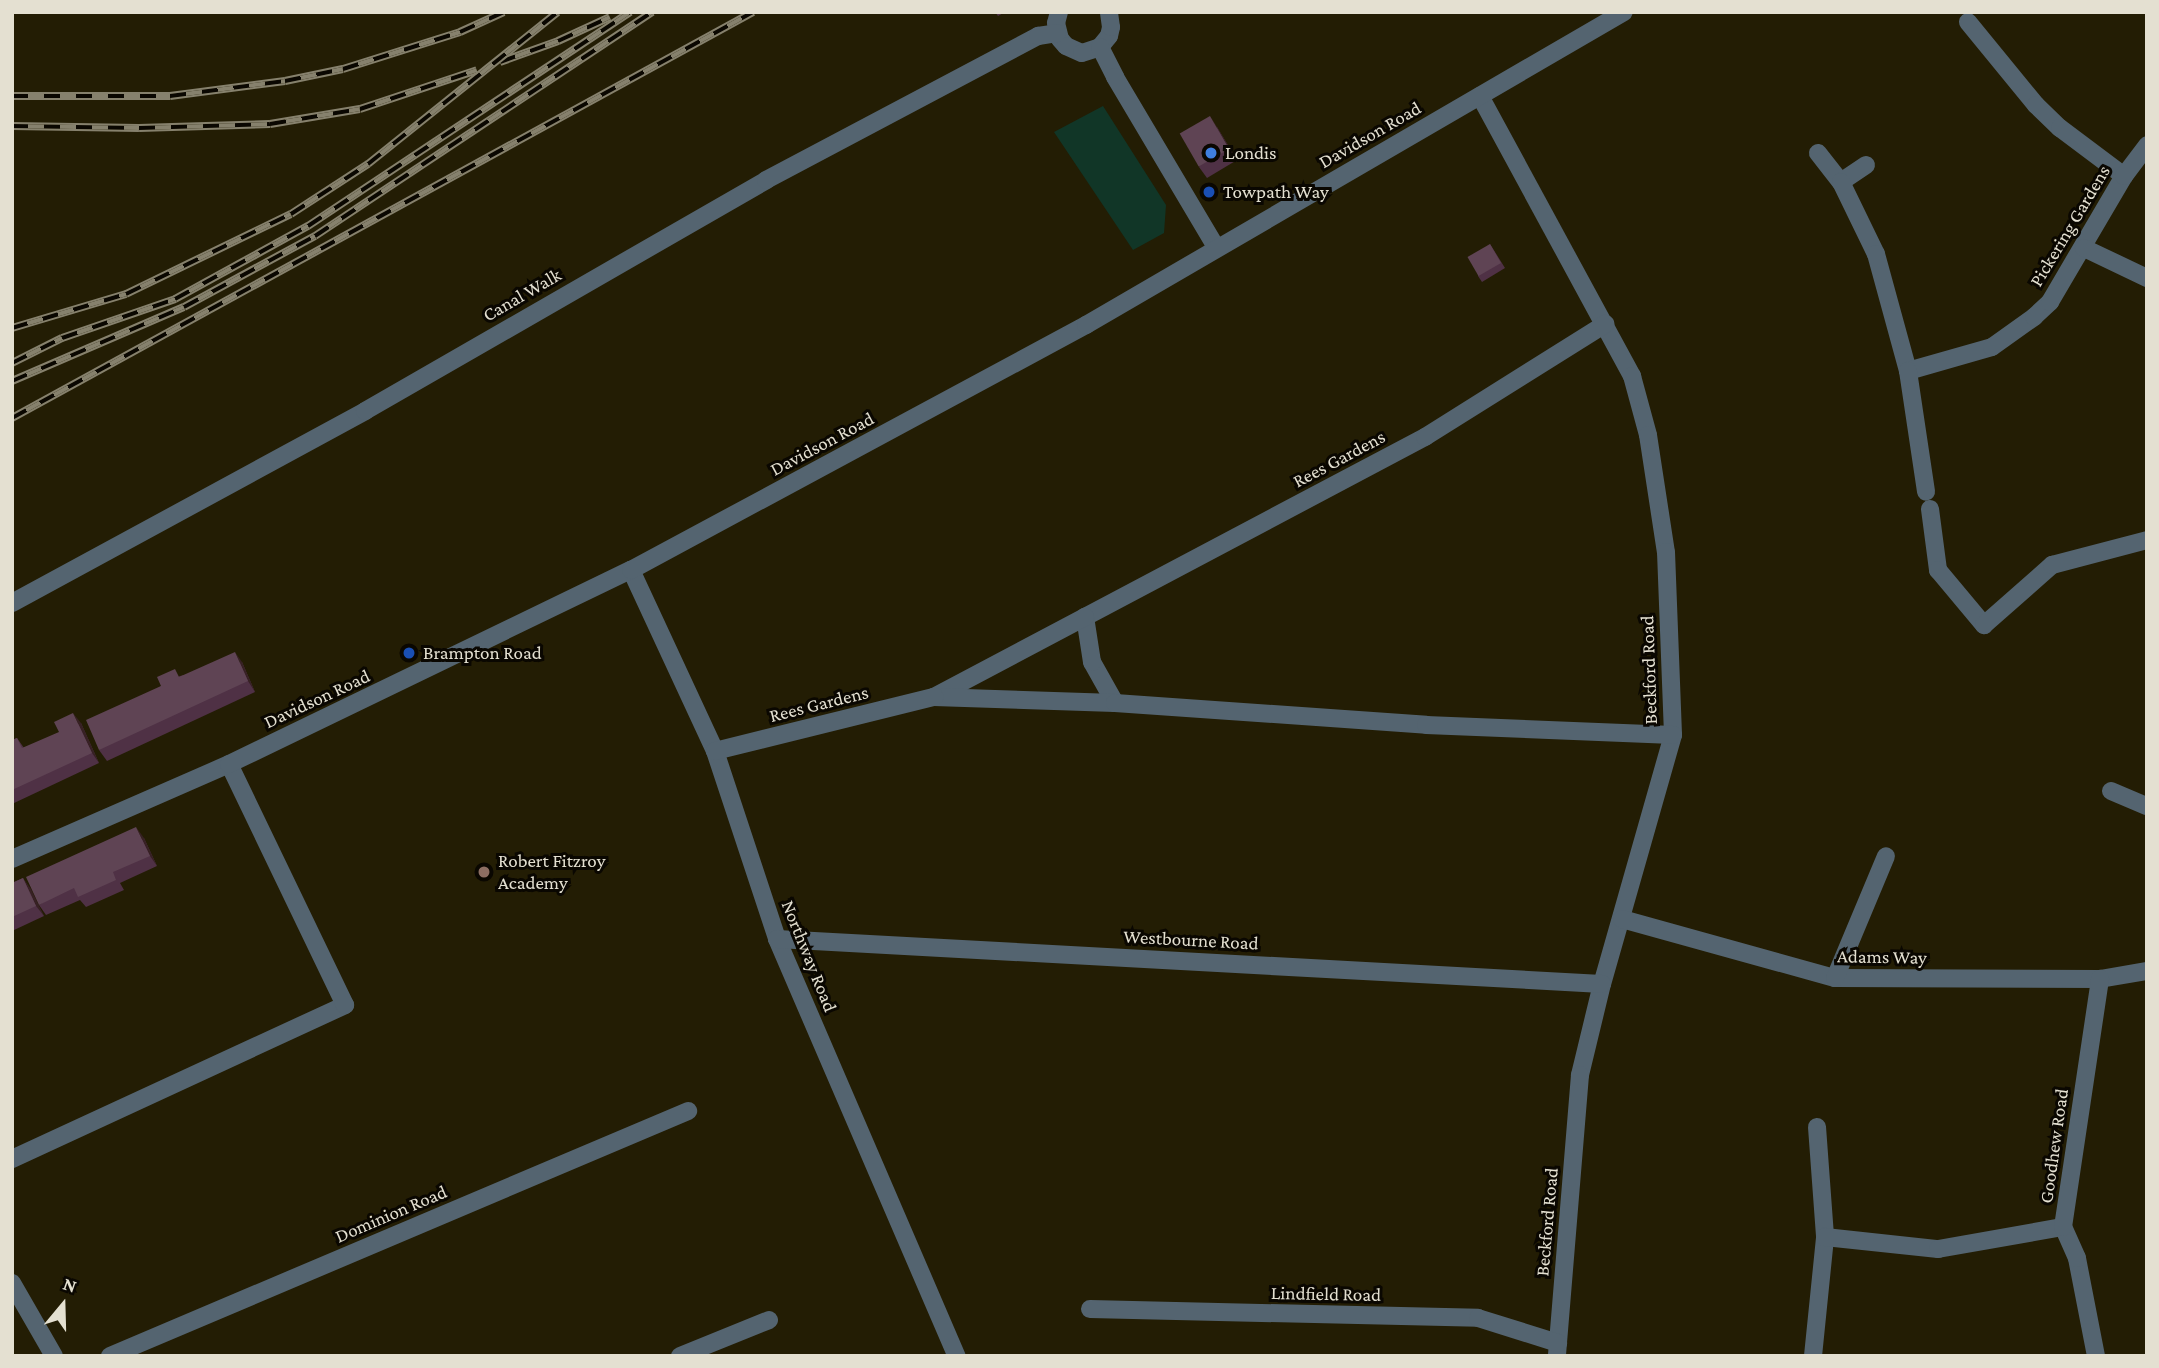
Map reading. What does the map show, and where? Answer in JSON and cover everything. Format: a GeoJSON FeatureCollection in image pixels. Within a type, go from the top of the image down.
{"type":"FeatureCollection","features":[{"type":"Feature","properties":{"kind":"street"},"geometry":{"type":"LineString","coordinates":[[1059,12],[1057,33],[1066,47],[1074,51],[1092,51],[1100,47],[1111,27],[1109,12]]}},
{"type":"Feature","properties":{"kind":"street","name":"Davidson Road"},"geometry":{"type":"LineString","coordinates":[[12,859],[229,764],[631,570],[1086,326],[1216,247],[1624,12]]}},
{"type":"Feature","properties":{"kind":"street"},"geometry":{"type":"LineString","coordinates":[[1968,22],[2044,113],[2124,176]]}},
{"type":"Feature","properties":{"kind":"street","name":"Canal Walk"},"geometry":{"type":"LineString","coordinates":[[12,603],[365,411],[766,180],[1038,36],[1057,33]]}},
{"type":"Feature","properties":{"kind":"street"},"geometry":{"type":"LineString","coordinates":[[1100,47],[1216,247]]}},
{"type":"Feature","properties":{"kind":"street","name":"Beckford Road"},"geometry":{"type":"LineString","coordinates":[[1480,96],[1632,376],[1648,435],[1666,552],[1673,735],[1602,984],[1580,1075],[1557,1349]]}},
{"type":"Feature","properties":{"kind":"street","name":"Pickering Gardens"},"geometry":{"type":"LineString","coordinates":[[1908,371],[1992,347],[2016,333],[2050,302],[2124,176],[2147,145]]}},
{"type":"Feature","properties":{"kind":"street"},"geometry":{"type":"LineString","coordinates":[[1818,153],[1841,182],[1876,254],[1908,371],[1938,570],[1984,625],[2052,565],[2147,540]]}},
{"type":"Feature","properties":{"kind":"street"},"geometry":{"type":"LineString","coordinates":[[1841,182],[1866,165]]}},
{"type":"Feature","properties":{"kind":"street"},"geometry":{"type":"LineString","coordinates":[[2084,248],[2147,278]]}},
{"type":"Feature","properties":{"kind":"street","name":"Rees Gardens"},"geometry":{"type":"LineString","coordinates":[[715,751],[934,697],[1425,437],[1605,324]]}},
{"type":"Feature","properties":{"kind":"street","name":"Northway Road"},"geometry":{"type":"LineString","coordinates":[[631,570],[715,751],[777,939],[957,1356]]}},
{"type":"Feature","properties":{"kind":"street"},"geometry":{"type":"LineString","coordinates":[[1085,617],[1092,662],[1115,703]]}},
{"type":"Feature","properties":{"kind":"street","name":"Rees Gardens"},"geometry":{"type":"LineString","coordinates":[[934,697],[1115,703],[1426,725],[1673,735]]}},
{"type":"Feature","properties":{"kind":"street"},"geometry":{"type":"LineString","coordinates":[[12,1159],[345,1005],[229,764]]}},
{"type":"Feature","properties":{"kind":"street"},"geometry":{"type":"LineString","coordinates":[[2111,791],[2147,806]]}},
{"type":"Feature","properties":{"kind":"street"},"geometry":{"type":"LineString","coordinates":[[1835,978],[1886,856]]}},
{"type":"Feature","properties":{"kind":"street","name":"Adams Way"},"geometry":{"type":"LineString","coordinates":[[1622,919],[1835,978],[2100,979],[2147,971]]}},
{"type":"Feature","properties":{"kind":"street","name":"Westbourne Road"},"geometry":{"type":"LineString","coordinates":[[777,939],[1602,984]]}},
{"type":"Feature","properties":{"kind":"street","name":"Goodhew Road"},"geometry":{"type":"LineString","coordinates":[[2096,1356],[2077,1258],[2063,1227],[2100,979]]}},
{"type":"Feature","properties":{"kind":"street","name":"Dominion Road"},"geometry":{"type":"LineString","coordinates":[[110,1356],[688,1111]]}},
{"type":"Feature","properties":{"kind":"street"},"geometry":{"type":"LineString","coordinates":[[1814,1356],[1825,1237],[1817,1127]]}},
{"type":"Feature","properties":{"kind":"street"},"geometry":{"type":"LineString","coordinates":[[1825,1237],[1938,1249],[2063,1227]]}},
{"type":"Feature","properties":{"kind":"street"},"geometry":{"type":"LineString","coordinates":[[12,1283],[54,1356]]}},
{"type":"Feature","properties":{"kind":"street","name":"Lindfield Road"},"geometry":{"type":"LineString","coordinates":[[1090,1309],[1478,1318],[1557,1349]]}},
{"type":"Feature","properties":{"kind":"street"},"geometry":{"type":"LineString","coordinates":[[680,1356],[769,1320]]}},
{"type":"Feature","properties":{"kind":"green space"},"geometry":{"type":"Polygon","coordinates":[[[1103,106],[1166,205],[1164,233],[1133,250],[1054,132],[1103,106]]]}},
{"type":"Feature","properties":{"kind":"building"},"geometry":{"type":"Polygon","coordinates":[[[1210,116],[1229,149],[1199,166],[1180,134],[1210,116]]]}},
{"type":"Feature","properties":{"kind":"building"},"geometry":{"type":"Polygon","coordinates":[[[1490,244],[1501,263],[1478,276],[1467,257],[1490,244]]]}},
{"type":"Feature","properties":{"kind":"building"},"geometry":{"type":"Polygon","coordinates":[[[235,652],[248,681],[99,750],[86,720],[161,686],[157,677],[175,669],[179,677],[235,652]]]}},
{"type":"Feature","properties":{"kind":"building"},"geometry":{"type":"Polygon","coordinates":[[[73,713],[92,753],[12,790],[12,740],[17,738],[22,748],[59,732],[54,722],[73,713]]]}},
{"type":"Feature","properties":{"kind":"building"},"geometry":{"type":"Polygon","coordinates":[[[136,827],[150,856],[113,872],[116,880],[78,897],[74,888],[39,905],[26,877],[136,827]]]}},
{"type":"Feature","properties":{"kind":"building"},"geometry":{"type":"Polygon","coordinates":[[[23,878],[36,906],[12,917],[12,883],[23,878]]]}},
{"type":"Feature","properties":{"kind":"railway"},"geometry":{"type":"LineString","coordinates":[[12,96],[170,96],[285,81],[343,69],[460,32],[504,12]]}},
{"type":"Feature","properties":{"kind":"railway"},"geometry":{"type":"LineString","coordinates":[[12,328],[126,294],[291,214],[368,164],[558,12]]}},
{"type":"Feature","properties":{"kind":"railway"},"geometry":{"type":"LineString","coordinates":[[12,363],[62,338],[175,299],[308,226],[630,12]]}},
{"type":"Feature","properties":{"kind":"railway"},"geometry":{"type":"LineString","coordinates":[[12,381],[184,307],[315,236],[652,12]]}},
{"type":"Feature","properties":{"kind":"railway"},"geometry":{"type":"LineString","coordinates":[[12,418],[753,12]]}},
{"type":"Feature","properties":{"kind":"railway"},"geometry":{"type":"LineString","coordinates":[[500,62],[558,41],[610,17]]}},
{"type":"Feature","properties":{"kind":"railway"},"geometry":{"type":"LineString","coordinates":[[12,126],[139,128],[270,124],[360,109],[477,70]]}},
{"type":"Feature","properties":{"kind":"place","name":"Londis"},"geometry":{"type":"Point","coordinates":[1211,153]}},
{"type":"Feature","properties":{"kind":"place","name":"Towpath Way"},"geometry":{"type":"Point","coordinates":[1209,192]}},
{"type":"Feature","properties":{"kind":"place","name":"Brampton Road"},"geometry":{"type":"Point","coordinates":[409,653]}},
{"type":"Feature","properties":{"kind":"place","name":"Robert Fitzroy Academy"},"geometry":{"type":"Point","coordinates":[484,872]}}]}
